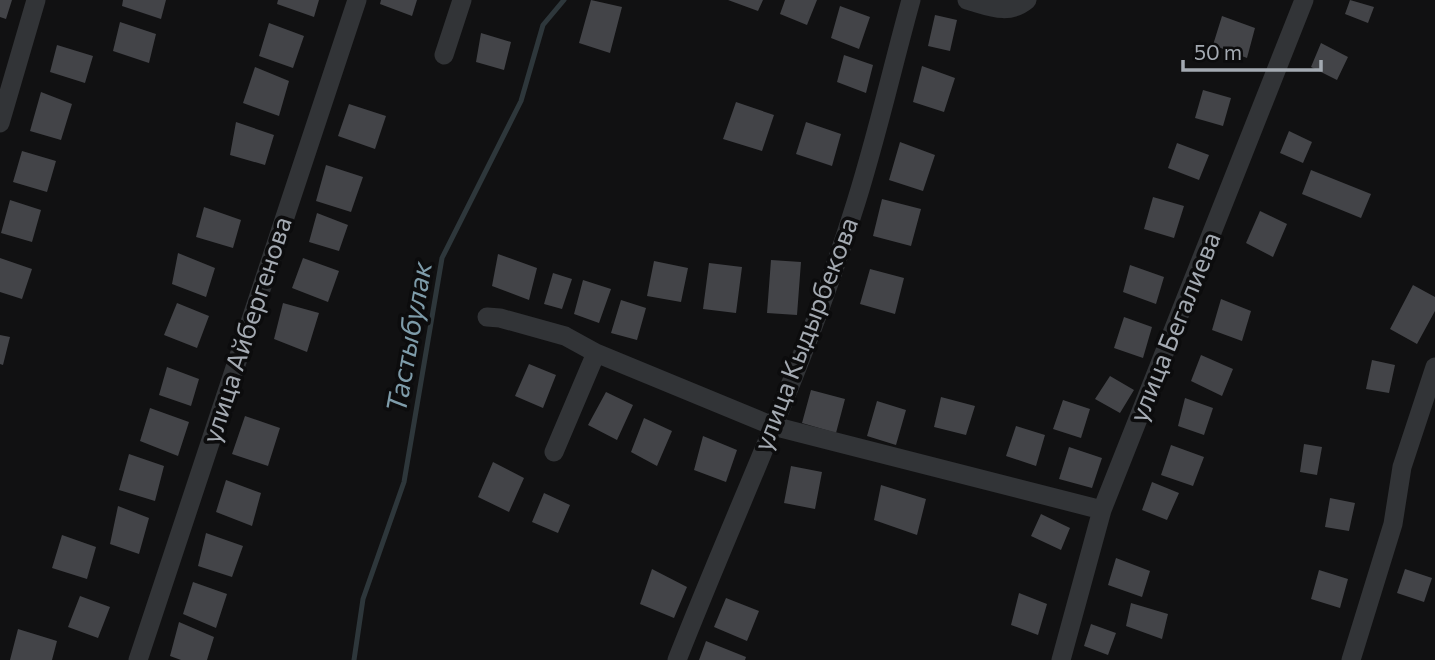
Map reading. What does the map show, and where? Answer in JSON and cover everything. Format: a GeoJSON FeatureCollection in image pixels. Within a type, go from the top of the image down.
{"type":"FeatureCollection","features":[{"type":"Feature","properties":{"kind":"street"},"geometry":{"type":"LineString","coordinates":[[0,123],[36,0]]}},
{"type":"Feature","properties":{"kind":"street","name":"улица Айбергенова"},"geometry":{"type":"LineString","coordinates":[[138,660],[357,0]]}},
{"type":"Feature","properties":{"kind":"street"},"geometry":{"type":"LineString","coordinates":[[444,55],[462,0]]}},
{"type":"Feature","properties":{"kind":"street","name":"улица Кыдырбекова"},"geometry":{"type":"LineString","coordinates":[[677,660],[725,537],[774,426],[853,215],[911,0]]}},
{"type":"Feature","properties":{"kind":"street"},"geometry":{"type":"LineString","coordinates":[[967,0],[1002,9],[1016,9],[1027,0]]}},
{"type":"Feature","properties":{"kind":"street","name":"улица Бегалиева"},"geometry":{"type":"LineString","coordinates":[[1060,660],[1102,510],[1304,0]]}},
{"type":"Feature","properties":{"kind":"street"},"geometry":{"type":"LineString","coordinates":[[487,317],[500,318],[565,337],[596,353],[774,426],[1102,510]]}},
{"type":"Feature","properties":{"kind":"street"},"geometry":{"type":"LineString","coordinates":[[554,452],[596,353]]}},
{"type":"Feature","properties":{"kind":"street"},"geometry":{"type":"LineString","coordinates":[[1351,660],[1393,524],[1402,467],[1435,367]]}},
{"type":"Feature","properties":{"kind":"building"},"geometry":{"type":"Polygon","coordinates":[[[0,0],[12,0],[6,19],[0,17],[0,0]]]}},
{"type":"Feature","properties":{"kind":"building"},"geometry":{"type":"Polygon","coordinates":[[[123,0],[166,0],[161,19],[122,6],[123,0]]]}},
{"type":"Feature","properties":{"kind":"building"},"geometry":{"type":"Polygon","coordinates":[[[278,0],[319,0],[314,17],[277,4],[278,0]]]}},
{"type":"Feature","properties":{"kind":"building"},"geometry":{"type":"Polygon","coordinates":[[[381,0],[417,0],[412,16],[380,4],[381,0]]]}},
{"type":"Feature","properties":{"kind":"building"},"geometry":{"type":"Polygon","coordinates":[[[591,0],[622,7],[610,53],[579,43],[591,0]]]}},
{"type":"Feature","properties":{"kind":"building"},"geometry":{"type":"Polygon","coordinates":[[[728,0],[763,0],[758,11],[728,0]]]}},
{"type":"Feature","properties":{"kind":"building"},"geometry":{"type":"Polygon","coordinates":[[[785,0],[817,0],[807,25],[780,14],[785,0]]]}},
{"type":"Feature","properties":{"kind":"building"},"geometry":{"type":"Polygon","coordinates":[[[1350,0],[1374,7],[1368,23],[1345,14],[1350,0]]]}},
{"type":"Feature","properties":{"kind":"building"},"geometry":{"type":"Polygon","coordinates":[[[840,6],[870,17],[859,49],[831,38],[840,6]]]}},
{"type":"Feature","properties":{"kind":"building"},"geometry":{"type":"Polygon","coordinates":[[[935,15],[957,20],[950,51],[928,46],[935,15]]]}},
{"type":"Feature","properties":{"kind":"building"},"geometry":{"type":"Polygon","coordinates":[[[1222,16],[1255,28],[1247,58],[1213,45],[1222,16]]]}},
{"type":"Feature","properties":{"kind":"building"},"geometry":{"type":"Polygon","coordinates":[[[120,22],[156,34],[149,63],[113,51],[120,22]]]}},
{"type":"Feature","properties":{"kind":"building"},"geometry":{"type":"Polygon","coordinates":[[[269,23],[304,36],[293,68],[259,56],[269,23]]]}},
{"type":"Feature","properties":{"kind":"building"},"geometry":{"type":"Polygon","coordinates":[[[481,33],[511,42],[504,70],[476,62],[481,33]]]}},
{"type":"Feature","properties":{"kind":"building"},"geometry":{"type":"Polygon","coordinates":[[[1321,43],[1348,57],[1337,80],[1311,67],[1321,43]]]}},
{"type":"Feature","properties":{"kind":"building"},"geometry":{"type":"Polygon","coordinates":[[[57,45],[93,56],[85,83],[50,72],[57,45]]]}},
{"type":"Feature","properties":{"kind":"building"},"geometry":{"type":"Polygon","coordinates":[[[844,55],[873,65],[866,93],[837,82],[844,55]]]}},
{"type":"Feature","properties":{"kind":"building"},"geometry":{"type":"Polygon","coordinates":[[[922,66],[955,78],[944,112],[913,102],[922,66]]]}},
{"type":"Feature","properties":{"kind":"building"},"geometry":{"type":"Polygon","coordinates":[[[255,67],[289,81],[279,116],[243,103],[255,67]]]}},
{"type":"Feature","properties":{"kind":"building"},"geometry":{"type":"Polygon","coordinates":[[[1203,90],[1231,98],[1223,126],[1195,118],[1203,90]]]}},
{"type":"Feature","properties":{"kind":"building"},"geometry":{"type":"Polygon","coordinates":[[[41,92],[72,104],[61,140],[30,131],[41,92]]]}},
{"type":"Feature","properties":{"kind":"building"},"geometry":{"type":"Polygon","coordinates":[[[736,102],[774,115],[762,151],[723,139],[736,102]]]}},
{"type":"Feature","properties":{"kind":"building"},"geometry":{"type":"Polygon","coordinates":[[[349,104],[386,116],[375,149],[338,136],[349,104]]]}},
{"type":"Feature","properties":{"kind":"building"},"geometry":{"type":"Polygon","coordinates":[[[236,122],[274,135],[265,165],[230,155],[236,122]]]}},
{"type":"Feature","properties":{"kind":"building"},"geometry":{"type":"Polygon","coordinates":[[[806,122],[841,134],[832,166],[796,154],[806,122]]]}},
{"type":"Feature","properties":{"kind":"building"},"geometry":{"type":"Polygon","coordinates":[[[1289,131],[1312,142],[1303,163],[1280,153],[1289,131]]]}},
{"type":"Feature","properties":{"kind":"building"},"geometry":{"type":"Polygon","coordinates":[[[900,142],[935,155],[923,191],[889,180],[900,142]]]}},
{"type":"Feature","properties":{"kind":"building"},"geometry":{"type":"Polygon","coordinates":[[[1177,143],[1209,155],[1199,180],[1168,168],[1177,143]]]}},
{"type":"Feature","properties":{"kind":"building"},"geometry":{"type":"Polygon","coordinates":[[[22,151],[56,161],[47,192],[13,182],[22,151]]]}},
{"type":"Feature","properties":{"kind":"building"},"geometry":{"type":"Polygon","coordinates":[[[326,165],[363,177],[351,212],[316,201],[326,165]]]}},
{"type":"Feature","properties":{"kind":"building"},"geometry":{"type":"Polygon","coordinates":[[[1311,170],[1371,194],[1361,218],[1302,194],[1311,170]]]}},
{"type":"Feature","properties":{"kind":"building"},"geometry":{"type":"Polygon","coordinates":[[[1153,197],[1184,206],[1174,238],[1144,229],[1153,197]]]}},
{"type":"Feature","properties":{"kind":"building"},"geometry":{"type":"Polygon","coordinates":[[[882,199],[921,209],[911,246],[873,236],[882,199]]]}},
{"type":"Feature","properties":{"kind":"building"},"geometry":{"type":"Polygon","coordinates":[[[10,200],[41,210],[32,242],[1,233],[10,200]]]}},
{"type":"Feature","properties":{"kind":"building"},"geometry":{"type":"Polygon","coordinates":[[[204,207],[241,220],[233,248],[196,237],[204,207]]]}},
{"type":"Feature","properties":{"kind":"building"},"geometry":{"type":"Polygon","coordinates":[[[1260,211],[1287,224],[1273,257],[1246,243],[1260,211]]]}},
{"type":"Feature","properties":{"kind":"building"},"geometry":{"type":"Polygon","coordinates":[[[317,213],[348,225],[339,251],[309,242],[317,213]]]}},
{"type":"Feature","properties":{"kind":"building"},"geometry":{"type":"Polygon","coordinates":[[[178,253],[215,268],[206,297],[172,284],[178,253]]]}},
{"type":"Feature","properties":{"kind":"building"},"geometry":{"type":"Polygon","coordinates":[[[498,254],[537,268],[529,300],[492,286],[498,254]]]}},
{"type":"Feature","properties":{"kind":"building"},"geometry":{"type":"Polygon","coordinates":[[[0,258],[32,269],[22,299],[0,292],[0,258]]]}},
{"type":"Feature","properties":{"kind":"building"},"geometry":{"type":"Polygon","coordinates":[[[303,258],[339,271],[328,302],[292,288],[303,258]]]}},
{"type":"Feature","properties":{"kind":"building"},"geometry":{"type":"Polygon","coordinates":[[[771,260],[801,262],[797,315],[767,313],[771,260]]]}},
{"type":"Feature","properties":{"kind":"building"},"geometry":{"type":"Polygon","coordinates":[[[654,261],[688,268],[681,302],[647,296],[654,261]]]}},
{"type":"Feature","properties":{"kind":"building"},"geometry":{"type":"Polygon","coordinates":[[[709,263],[742,267],[736,313],[703,309],[709,263]]]}},
{"type":"Feature","properties":{"kind":"building"},"geometry":{"type":"Polygon","coordinates":[[[1130,265],[1164,277],[1156,304],[1123,292],[1130,265]]]}},
{"type":"Feature","properties":{"kind":"building"},"geometry":{"type":"Polygon","coordinates":[[[870,269],[904,278],[895,314],[860,304],[870,269]]]}},
{"type":"Feature","properties":{"kind":"building"},"geometry":{"type":"Polygon","coordinates":[[[553,273],[572,279],[562,309],[544,304],[553,273]]]}},
{"type":"Feature","properties":{"kind":"building"},"geometry":{"type":"Polygon","coordinates":[[[583,280],[611,289],[599,323],[574,314],[583,280]]]}},
{"type":"Feature","properties":{"kind":"building"},"geometry":{"type":"Polygon","coordinates":[[[1413,285],[1435,297],[1435,311],[1417,344],[1390,329],[1413,285]]]}},
{"type":"Feature","properties":{"kind":"building"},"geometry":{"type":"Polygon","coordinates":[[[1221,299],[1251,311],[1242,341],[1212,330],[1221,299]]]}},
{"type":"Feature","properties":{"kind":"building"},"geometry":{"type":"Polygon","coordinates":[[[621,300],[646,308],[637,340],[611,333],[621,300]]]}},
{"type":"Feature","properties":{"kind":"building"},"geometry":{"type":"Polygon","coordinates":[[[177,303],[209,316],[197,348],[164,335],[177,303]]]}},
{"type":"Feature","properties":{"kind":"building"},"geometry":{"type":"Polygon","coordinates":[[[283,303],[319,313],[307,352],[274,339],[283,303]]]}},
{"type":"Feature","properties":{"kind":"building"},"geometry":{"type":"Polygon","coordinates":[[[1124,317],[1152,327],[1143,358],[1114,348],[1124,317]]]}},
{"type":"Feature","properties":{"kind":"building"},"geometry":{"type":"Polygon","coordinates":[[[0,335],[10,337],[3,365],[0,364],[0,335]]]}},
{"type":"Feature","properties":{"kind":"building"},"geometry":{"type":"Polygon","coordinates":[[[1201,355],[1233,369],[1222,396],[1191,381],[1201,355]]]}},
{"type":"Feature","properties":{"kind":"building"},"geometry":{"type":"Polygon","coordinates":[[[1372,360],[1395,365],[1389,393],[1366,389],[1372,360]]]}},
{"type":"Feature","properties":{"kind":"building"},"geometry":{"type":"Polygon","coordinates":[[[529,364],[556,375],[543,408],[515,396],[529,364]]]}},
{"type":"Feature","properties":{"kind":"building"},"geometry":{"type":"Polygon","coordinates":[[[167,367],[199,379],[191,406],[159,395],[167,367]]]}},
{"type":"Feature","properties":{"kind":"building"},"geometry":{"type":"Polygon","coordinates":[[[1110,376],[1134,390],[1120,413],[1095,399],[1110,376]]]}},
{"type":"Feature","properties":{"kind":"building"},"geometry":{"type":"Polygon","coordinates":[[[811,390],[845,399],[836,433],[802,423],[811,390]]]}},
{"type":"Feature","properties":{"kind":"building"},"geometry":{"type":"Polygon","coordinates":[[[606,392],[633,405],[617,440],[588,425],[606,392]]]}},
{"type":"Feature","properties":{"kind":"building"},"geometry":{"type":"Polygon","coordinates":[[[941,397],[975,406],[966,435],[934,427],[941,397]]]}},
{"type":"Feature","properties":{"kind":"building"},"geometry":{"type":"Polygon","coordinates":[[[1185,398],[1213,408],[1204,435],[1178,426],[1185,398]]]}},
{"type":"Feature","properties":{"kind":"building"},"geometry":{"type":"Polygon","coordinates":[[[1063,400],[1090,409],[1081,438],[1053,429],[1063,400]]]}},
{"type":"Feature","properties":{"kind":"building"},"geometry":{"type":"Polygon","coordinates":[[[877,401],[906,410],[896,445],[867,436],[877,401]]]}},
{"type":"Feature","properties":{"kind":"building"},"geometry":{"type":"Polygon","coordinates":[[[150,408],[189,422],[178,456],[140,441],[150,408]]]}},
{"type":"Feature","properties":{"kind":"building"},"geometry":{"type":"Polygon","coordinates":[[[245,416],[280,428],[268,466],[232,454],[245,416]]]}},
{"type":"Feature","properties":{"kind":"building"},"geometry":{"type":"Polygon","coordinates":[[[644,418],[672,431],[657,466],[631,452],[644,418]]]}},
{"type":"Feature","properties":{"kind":"building"},"geometry":{"type":"Polygon","coordinates":[[[1016,426],[1045,435],[1036,466],[1006,456],[1016,426]]]}},
{"type":"Feature","properties":{"kind":"building"},"geometry":{"type":"Polygon","coordinates":[[[703,436],[737,450],[726,482],[694,470],[703,436]]]}},
{"type":"Feature","properties":{"kind":"building"},"geometry":{"type":"Polygon","coordinates":[[[1304,444],[1322,447],[1317,475],[1300,472],[1304,444]]]}},
{"type":"Feature","properties":{"kind":"building"},"geometry":{"type":"Polygon","coordinates":[[[1171,445],[1204,457],[1193,486],[1161,475],[1171,445]]]}},
{"type":"Feature","properties":{"kind":"building"},"geometry":{"type":"Polygon","coordinates":[[[1069,447],[1102,458],[1092,488],[1059,479],[1069,447]]]}},
{"type":"Feature","properties":{"kind":"building"},"geometry":{"type":"Polygon","coordinates":[[[129,454],[164,466],[155,501],[119,490],[129,454]]]}},
{"type":"Feature","properties":{"kind":"building"},"geometry":{"type":"Polygon","coordinates":[[[493,462],[524,478],[509,512],[478,497],[493,462]]]}},
{"type":"Feature","properties":{"kind":"building"},"geometry":{"type":"Polygon","coordinates":[[[791,466],[822,472],[815,509],[784,503],[791,466]]]}},
{"type":"Feature","properties":{"kind":"building"},"geometry":{"type":"Polygon","coordinates":[[[226,480],[261,493],[252,526],[216,512],[226,480]]]}},
{"type":"Feature","properties":{"kind":"building"},"geometry":{"type":"Polygon","coordinates":[[[1152,482],[1179,493],[1167,520],[1142,510],[1152,482]]]}},
{"type":"Feature","properties":{"kind":"building"},"geometry":{"type":"Polygon","coordinates":[[[881,485],[926,499],[917,535],[874,520],[881,485]]]}},
{"type":"Feature","properties":{"kind":"building"},"geometry":{"type":"Polygon","coordinates":[[[544,493],[570,505],[558,533],[532,522],[544,493]]]}},
{"type":"Feature","properties":{"kind":"building"},"geometry":{"type":"Polygon","coordinates":[[[1330,498],[1355,503],[1349,531],[1325,527],[1330,498]]]}},
{"type":"Feature","properties":{"kind":"building"},"geometry":{"type":"Polygon","coordinates":[[[118,506],[149,518],[139,554],[110,544],[118,506]]]}},
{"type":"Feature","properties":{"kind":"building"},"geometry":{"type":"Polygon","coordinates":[[[1041,514],[1070,528],[1061,550],[1031,536],[1041,514]]]}},
{"type":"Feature","properties":{"kind":"building"},"geometry":{"type":"Polygon","coordinates":[[[206,533],[243,546],[232,577],[198,566],[206,533]]]}},
{"type":"Feature","properties":{"kind":"building"},"geometry":{"type":"Polygon","coordinates":[[[62,535],[96,547],[87,579],[52,568],[62,535]]]}},
{"type":"Feature","properties":{"kind":"building"},"geometry":{"type":"Polygon","coordinates":[[[1116,558],[1150,571],[1142,597],[1108,585],[1116,558]]]}},
{"type":"Feature","properties":{"kind":"building"},"geometry":{"type":"Polygon","coordinates":[[[652,569],[687,587],[674,618],[640,604],[652,569]]]}},
{"type":"Feature","properties":{"kind":"building"},"geometry":{"type":"Polygon","coordinates":[[[1405,569],[1432,578],[1424,602],[1397,593],[1405,569]]]}},
{"type":"Feature","properties":{"kind":"building"},"geometry":{"type":"Polygon","coordinates":[[[1319,570],[1348,579],[1340,608],[1311,599],[1319,570]]]}},
{"type":"Feature","properties":{"kind":"building"},"geometry":{"type":"Polygon","coordinates":[[[193,582],[227,594],[216,628],[183,614],[193,582]]]}},
{"type":"Feature","properties":{"kind":"building"},"geometry":{"type":"Polygon","coordinates":[[[1019,593],[1047,604],[1038,635],[1011,625],[1019,593]]]}},
{"type":"Feature","properties":{"kind":"building"},"geometry":{"type":"Polygon","coordinates":[[[80,596],[110,607],[98,638],[68,627],[80,596]]]}},
{"type":"Feature","properties":{"kind":"building"},"geometry":{"type":"Polygon","coordinates":[[[726,598],[759,611],[747,641],[714,627],[726,598]]]}},
{"type":"Feature","properties":{"kind":"building"},"geometry":{"type":"Polygon","coordinates":[[[1131,603],[1168,614],[1162,639],[1126,626],[1131,603]]]}},
{"type":"Feature","properties":{"kind":"building"},"geometry":{"type":"Polygon","coordinates":[[[179,622],[214,637],[207,660],[181,660],[170,656],[179,622]]]}},
{"type":"Feature","properties":{"kind":"building"},"geometry":{"type":"Polygon","coordinates":[[[1091,624],[1116,633],[1108,655],[1084,646],[1091,624]]]}},
{"type":"Feature","properties":{"kind":"building"},"geometry":{"type":"Polygon","coordinates":[[[18,629],[57,641],[52,660],[10,660],[18,629]]]}},
{"type":"Feature","properties":{"kind":"building"},"geometry":{"type":"Polygon","coordinates":[[[706,641],[746,657],[745,660],[699,660],[706,641]]]}},
{"type":"Feature","properties":{"kind":"waterway","name":"Тастыбулак"},"geometry":{"type":"LineString","coordinates":[[354,660],[363,599],[404,482],[442,258],[521,101],[543,25],[564,0]]}}]}
